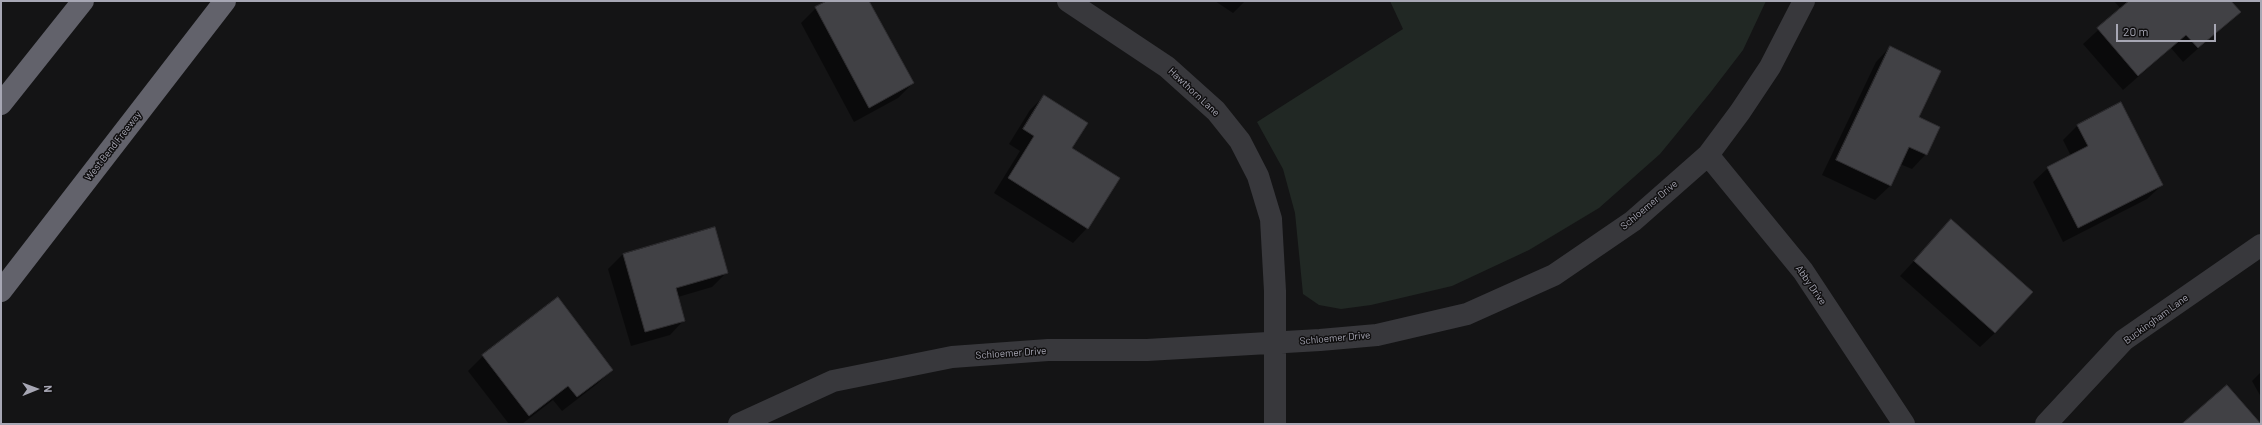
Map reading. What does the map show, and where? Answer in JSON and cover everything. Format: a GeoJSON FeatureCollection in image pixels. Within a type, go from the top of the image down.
{"type":"FeatureCollection","features":[{"type":"Feature","properties":{"kind":"highway"},"geometry":{"type":"LineString","coordinates":[[1,104],[83,1]]}},
{"type":"Feature","properties":{"kind":"highway","name":"West Bend Freeway"},"geometry":{"type":"LineString","coordinates":[[1,292],[225,1]]}},
{"type":"Feature","properties":{"kind":"street","name":"Hawthorn Lane"},"geometry":{"type":"LineString","coordinates":[[1068,1],[1167,67],[1216,111],[1240,141],[1258,176],[1271,219],[1276,424]]}},
{"type":"Feature","properties":{"kind":"street","name":"Schloemer Drive"},"geometry":{"type":"LineString","coordinates":[[739,424],[833,381],[952,357],[1048,350],[1147,350],[1275,343],[1377,335],[1467,314],[1554,275],[1633,221],[1708,155],[1740,112],[1770,67],[1804,1]]}},
{"type":"Feature","properties":{"kind":"street","name":"Abby Drive"},"geometry":{"type":"LineString","coordinates":[[1708,155],[1803,271],[1904,424]]}},
{"type":"Feature","properties":{"kind":"street","name":"Buckingham Lane"},"geometry":{"type":"LineString","coordinates":[[2046,424],[2124,340],[2261,245]]}},
{"type":"Feature","properties":{"kind":"shaded area"},"geometry":{"type":"Polygon","coordinates":[[[1390,1],[1766,1],[1743,50],[1710,93],[1660,154],[1599,208],[1529,250],[1452,286],[1371,305],[1341,309],[1319,305],[1303,294],[1295,213],[1283,169],[1257,122],[1403,29],[1390,1]]]}},
{"type":"Feature","properties":{"kind":"building"},"geometry":{"type":"Polygon","coordinates":[[[827,1],[869,1],[914,83],[869,108],[815,7],[827,1]]]}},
{"type":"Feature","properties":{"kind":"building"},"geometry":{"type":"Polygon","coordinates":[[[2129,1],[2231,1],[2241,12],[2198,48],[2186,35],[2138,76],[2097,28],[2129,1]]]}},
{"type":"Feature","properties":{"kind":"building"},"geometry":{"type":"Polygon","coordinates":[[[1890,46],[1941,71],[1919,117],[1940,127],[1927,155],[1909,147],[1891,186],[1836,160],[1890,46]]]}},
{"type":"Feature","properties":{"kind":"building"},"geometry":{"type":"Polygon","coordinates":[[[1044,95],[1088,123],[1072,148],[1120,178],[1088,229],[1008,178],[1034,136],[1023,129],[1044,95]]]}},
{"type":"Feature","properties":{"kind":"building"},"geometry":{"type":"Polygon","coordinates":[[[2121,102],[2163,185],[2078,228],[2047,167],[2088,146],[2077,125],[2121,102]]]}},
{"type":"Feature","properties":{"kind":"building"},"geometry":{"type":"Polygon","coordinates":[[[1951,219],[2033,292],[1995,333],[1914,261],[1951,219]]]}},
{"type":"Feature","properties":{"kind":"building"},"geometry":{"type":"Polygon","coordinates":[[[715,227],[728,273],[676,288],[685,321],[645,332],[623,254],[715,227]]]}},
{"type":"Feature","properties":{"kind":"building"},"geometry":{"type":"Polygon","coordinates":[[[558,297],[613,370],[577,397],[568,386],[529,416],[482,355],[558,297]]]}},
{"type":"Feature","properties":{"kind":"building"},"geometry":{"type":"Polygon","coordinates":[[[2227,385],[2261,424],[2182,424],[2227,385]]]}}]}
